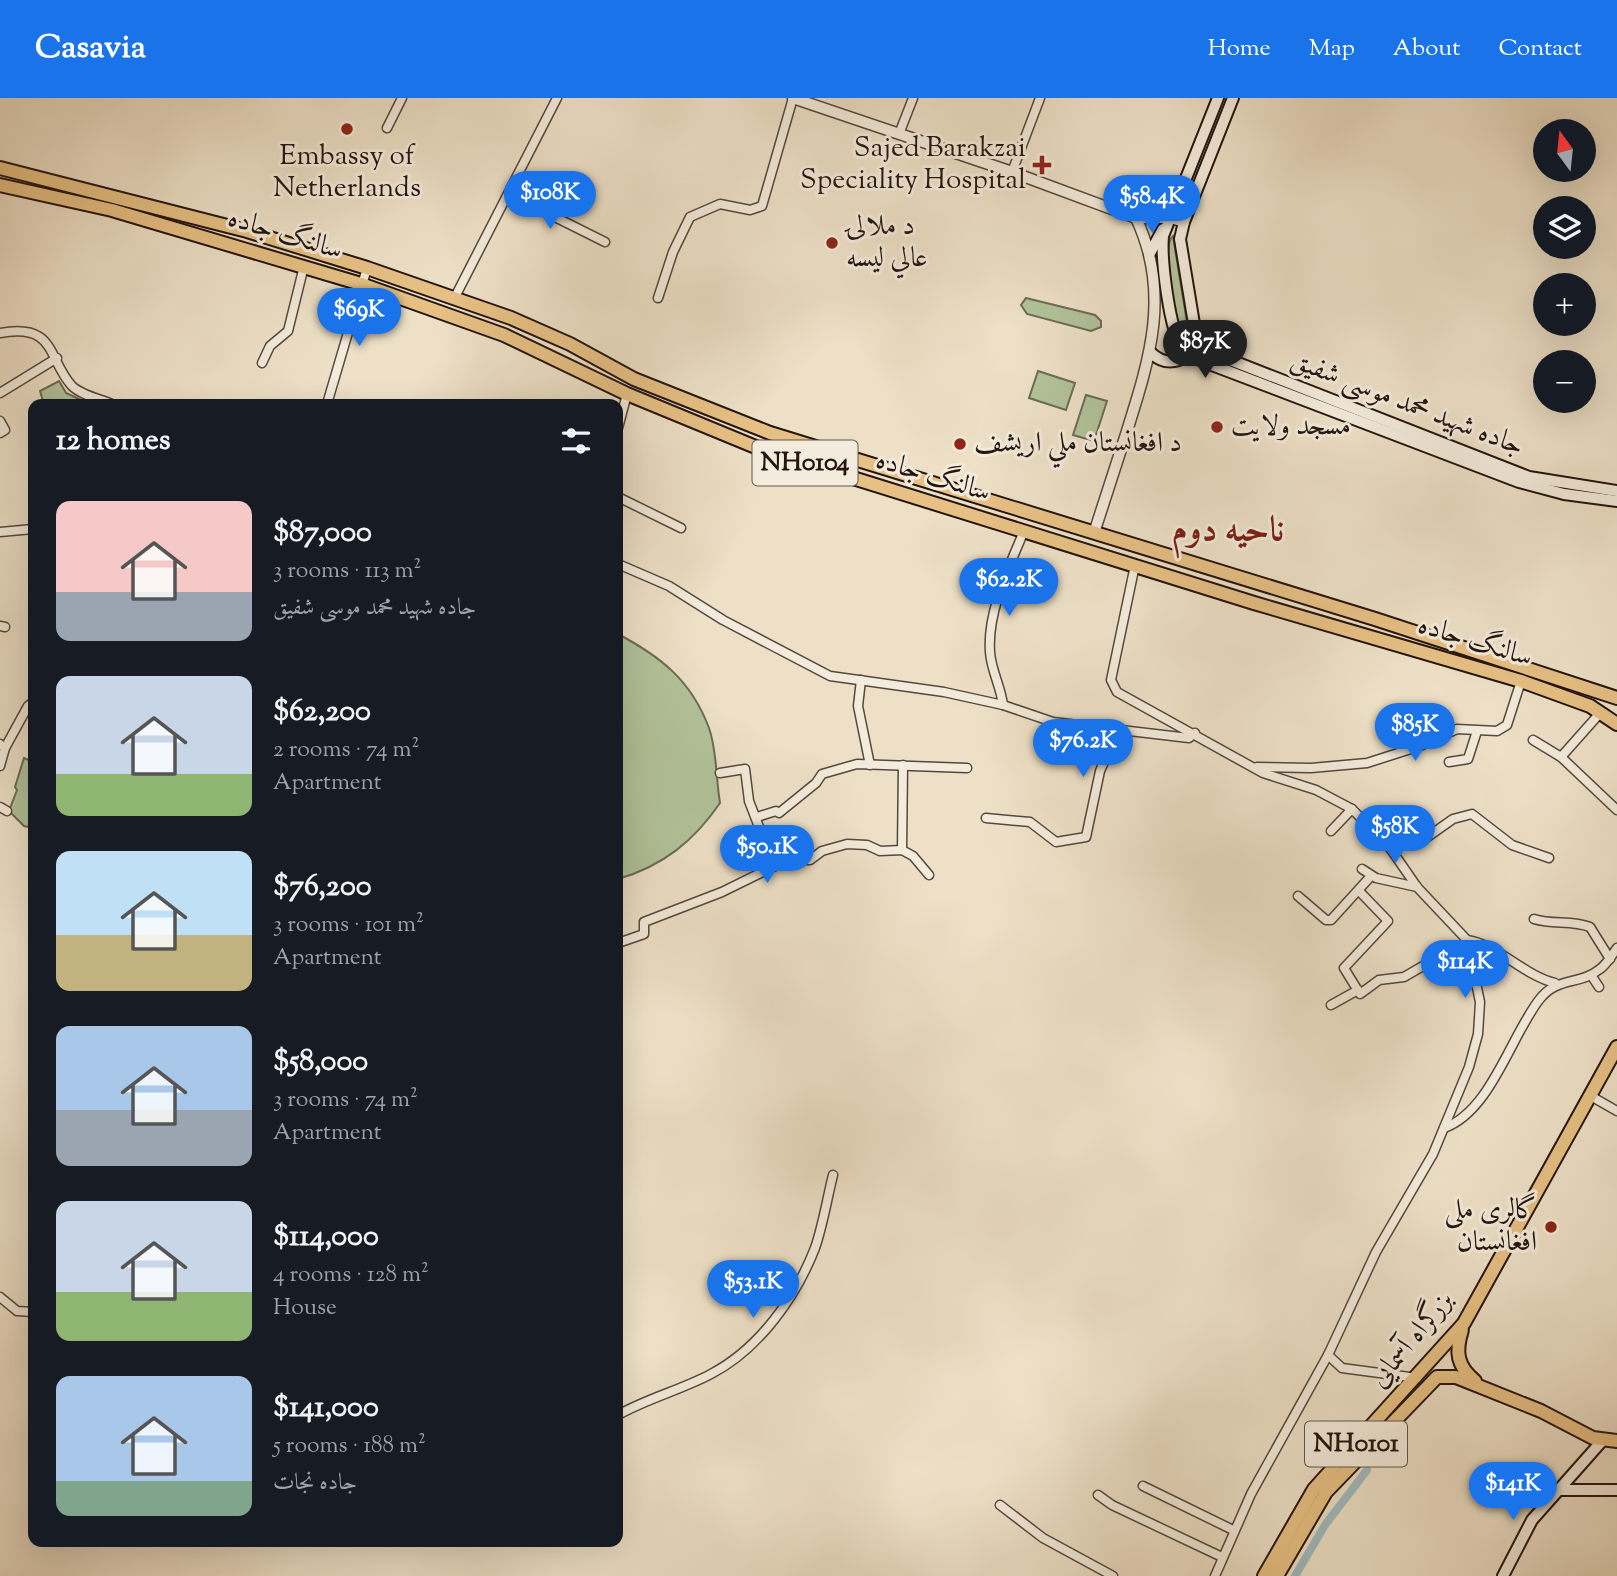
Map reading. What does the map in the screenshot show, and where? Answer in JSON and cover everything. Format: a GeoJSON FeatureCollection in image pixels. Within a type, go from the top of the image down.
{"type":"FeatureCollection","features":[{"type":"Feature","properties":{"kind":"highway","name":"سالنگ جاده"},"geometry":{"type":"LineString","coordinates":[[0,168],[247,231],[367,268],[455,297],[570,344],[634,379],[770,433],[1617,698]]}},
{"type":"Feature","properties":{"kind":"highway","name":"سالنگ جاده"},"geometry":{"type":"LineString","coordinates":[[0,185],[113,210],[361,284],[504,335],[627,394],[763,450],[1521,681],[1577,700],[1617,724]]}},
{"type":"Feature","properties":{"kind":"highway"},"geometry":{"type":"LineString","coordinates":[[889,489],[894,471]]}},
{"type":"Feature","properties":{"kind":"highway","name":"بزرگراه آسمایی"},"geometry":{"type":"LineString","coordinates":[[1264,1576],[1314,1489],[1464,1323],[1617,1047]]}},
{"type":"Feature","properties":{"kind":"highway"},"geometry":{"type":"LineString","coordinates":[[1464,1323],[1457,1357],[1463,1371],[1483,1388]]}},
{"type":"Feature","properties":{"kind":"highway","name":"بزرگراه آسمایی"},"geometry":{"type":"LineString","coordinates":[[1277,1576],[1326,1492],[1432,1381],[1448,1375],[1483,1388]]}},
{"type":"Feature","properties":{"kind":"highway","name":"NH0101"},"geometry":{"type":"LineString","coordinates":[[1483,1388],[1602,1441],[1617,1441]]}},
{"type":"Feature","properties":{"kind":"main road"},"geometry":{"type":"LineString","coordinates":[[1150,253],[1169,221],[1218,98]]}},
{"type":"Feature","properties":{"kind":"main road"},"geometry":{"type":"LineString","coordinates":[[1184,222],[1233,98]]}},
{"type":"Feature","properties":{"kind":"main road"},"geometry":{"type":"LineString","coordinates":[[1151,353],[1157,359],[1171,362],[1190,355],[1176,333],[1162,255],[1169,221]]}},
{"type":"Feature","properties":{"kind":"main road","name":"جاده شهید محمد موسی شفیق"},"geometry":{"type":"LineString","coordinates":[[1184,222],[1180,250],[1193,332],[1205,351],[1529,477],[1617,491]]}},
{"type":"Feature","properties":{"kind":"main road","name":"جاده شهید محمد موسی شفیق"},"geometry":{"type":"LineString","coordinates":[[1190,355],[1519,482],[1564,494],[1617,501]]}},
{"type":"Feature","properties":{"kind":"main road"},"geometry":{"type":"LineString","coordinates":[[1503,1576],[1532,1520],[1602,1441]]}},
{"type":"Feature","properties":{"kind":"main road"},"geometry":{"type":"LineString","coordinates":[[1557,1490],[1617,1490]]}},
{"type":"Feature","properties":{"kind":"street"},"geometry":{"type":"LineString","coordinates":[[387,128],[402,98]]}},
{"type":"Feature","properties":{"kind":"street"},"geometry":{"type":"LineString","coordinates":[[455,297],[557,98]]}},
{"type":"Feature","properties":{"kind":"street"},"geometry":{"type":"LineString","coordinates":[[658,298],[673,251],[690,217],[720,204],[750,210],[762,205],[793,98],[1012,172],[1136,218],[1184,222]]}},
{"type":"Feature","properties":{"kind":"street"},"geometry":{"type":"LineString","coordinates":[[899,134],[913,98]]}},
{"type":"Feature","properties":{"kind":"street"},"geometry":{"type":"LineString","coordinates":[[1012,172],[1040,98]]}},
{"type":"Feature","properties":{"kind":"street"},"geometry":{"type":"LineString","coordinates":[[509,194],[605,242]]}},
{"type":"Feature","properties":{"kind":"street"},"geometry":{"type":"LineString","coordinates":[[1094,533],[1151,353],[1155,309],[1150,253],[1136,218]]}},
{"type":"Feature","properties":{"kind":"street"},"geometry":{"type":"LineString","coordinates":[[262,363],[270,346],[288,331],[304,266]]}},
{"type":"Feature","properties":{"kind":"street"},"geometry":{"type":"LineString","coordinates":[[328,399],[367,268]]}},
{"type":"Feature","properties":{"kind":"street"},"geometry":{"type":"LineString","coordinates":[[0,333],[33,334],[48,343],[74,389],[99,399]]}},
{"type":"Feature","properties":{"kind":"street"},"geometry":{"type":"LineString","coordinates":[[0,405],[0,395],[57,358]]}},
{"type":"Feature","properties":{"kind":"street"},"geometry":{"type":"LineString","coordinates":[[623,409],[627,394]]}},
{"type":"Feature","properties":{"kind":"street"},"geometry":{"type":"LineString","coordinates":[[0,421],[5,430],[0,433]]}},
{"type":"Feature","properties":{"kind":"street"},"geometry":{"type":"LineString","coordinates":[[623,500],[681,528]]}},
{"type":"Feature","properties":{"kind":"street"},"geometry":{"type":"LineString","coordinates":[[0,532],[28,529]]}},
{"type":"Feature","properties":{"kind":"street"},"geometry":{"type":"LineString","coordinates":[[1003,705],[990,653],[992,626],[1003,585],[1024,531]]}},
{"type":"Feature","properties":{"kind":"street"},"geometry":{"type":"LineString","coordinates":[[1135,565],[1111,680],[1112,686],[1117,692],[1254,767],[1280,780],[1316,790],[1352,809],[1390,848],[1417,887],[1467,940],[1480,1002],[1480,1020],[1469,1067],[1426,1168],[1376,1252],[1328,1354],[1233,1530],[1215,1576]]}},
{"type":"Feature","properties":{"kind":"street"},"geometry":{"type":"LineString","coordinates":[[623,566],[669,586],[723,620],[830,676],[944,692],[1003,705],[1053,722],[1189,738],[1195,733]]}},
{"type":"Feature","properties":{"kind":"street"},"geometry":{"type":"LineString","coordinates":[[861,680],[858,706],[870,765]]}},
{"type":"Feature","properties":{"kind":"street"},"geometry":{"type":"LineString","coordinates":[[1254,767],[1311,768],[1367,763],[1420,746],[1457,729],[1496,731],[1504,727],[1521,681]]}},
{"type":"Feature","properties":{"kind":"street"},"geometry":{"type":"LineString","coordinates":[[0,767],[2,746],[28,706]]}},
{"type":"Feature","properties":{"kind":"street"},"geometry":{"type":"LineString","coordinates":[[1561,757],[1601,712]]}},
{"type":"Feature","properties":{"kind":"street"},"geometry":{"type":"LineString","coordinates":[[986,818],[1030,822],[1056,842],[1086,837],[1100,771],[1112,744],[1114,729]]}},
{"type":"Feature","properties":{"kind":"street"},"geometry":{"type":"LineString","coordinates":[[1449,762],[1470,757],[1476,731]]}},
{"type":"Feature","properties":{"kind":"street"},"geometry":{"type":"LineString","coordinates":[[1533,740],[1561,757],[1617,810]]}},
{"type":"Feature","properties":{"kind":"street"},"geometry":{"type":"LineString","coordinates":[[757,817],[776,811],[779,813],[816,783],[821,774],[858,764],[967,768]]}},
{"type":"Feature","properties":{"kind":"street"},"geometry":{"type":"LineString","coordinates":[[902,850],[903,765]]}},
{"type":"Feature","properties":{"kind":"street"},"geometry":{"type":"LineString","coordinates":[[720,773],[745,769],[749,802],[774,866]]}},
{"type":"Feature","properties":{"kind":"street"},"geometry":{"type":"LineString","coordinates":[[1331,831],[1352,809]]}},
{"type":"Feature","properties":{"kind":"street"},"geometry":{"type":"LineString","coordinates":[[1390,848],[1426,838],[1453,819],[1472,814],[1512,845],[1549,858]]}},
{"type":"Feature","properties":{"kind":"street"},"geometry":{"type":"LineString","coordinates":[[623,941],[644,934],[644,922],[722,892],[787,860],[810,860],[822,851],[848,844],[867,845],[880,851],[902,850],[929,875]]}},
{"type":"Feature","properties":{"kind":"street"},"geometry":{"type":"LineString","coordinates":[[1362,869],[1371,876],[1417,887]]}},
{"type":"Feature","properties":{"kind":"street"},"geometry":{"type":"LineString","coordinates":[[1298,896],[1328,921],[1360,892],[1371,876]]}},
{"type":"Feature","properties":{"kind":"street"},"geometry":{"type":"LineString","coordinates":[[1360,892],[1388,920],[1344,968],[1362,994],[1379,980],[1405,977],[1435,959]]}},
{"type":"Feature","properties":{"kind":"street"},"geometry":{"type":"LineString","coordinates":[[1534,919],[1549,924],[1572,921],[1590,927],[1610,959]]}},
{"type":"Feature","properties":{"kind":"street"},"geometry":{"type":"LineString","coordinates":[[1467,940],[1482,943],[1527,973],[1555,983],[1591,975],[1610,959],[1617,948]]}},
{"type":"Feature","properties":{"kind":"street"},"geometry":{"type":"LineString","coordinates":[[1591,975],[1600,987]]}},
{"type":"Feature","properties":{"kind":"street"},"geometry":{"type":"LineString","coordinates":[[1444,1128],[1460,1122],[1479,1104],[1521,1027],[1541,997],[1555,983]]}},
{"type":"Feature","properties":{"kind":"street"},"geometry":{"type":"LineString","coordinates":[[1331,1005],[1358,990]]}},
{"type":"Feature","properties":{"kind":"street"},"geometry":{"type":"LineString","coordinates":[[1589,1095],[1617,1111]]}},
{"type":"Feature","properties":{"kind":"street"},"geometry":{"type":"LineString","coordinates":[[623,1412],[713,1373],[754,1341],[791,1298],[815,1247],[833,1175]]}},
{"type":"Feature","properties":{"kind":"street"},"geometry":{"type":"LineString","coordinates":[[0,1297],[18,1311],[28,1312]]}},
{"type":"Feature","properties":{"kind":"street"},"geometry":{"type":"LineString","coordinates":[[1328,1354],[1342,1368],[1417,1378]]}},
{"type":"Feature","properties":{"kind":"street"},"geometry":{"type":"LineString","coordinates":[[1143,1486],[1233,1530]]}},
{"type":"Feature","properties":{"kind":"street"},"geometry":{"type":"LineString","coordinates":[[1098,1495],[1112,1505],[1222,1557]]}},
{"type":"Feature","properties":{"kind":"street"},"geometry":{"type":"LineString","coordinates":[[1000,1505],[1043,1538],[1113,1576]]}},
{"type":"Feature","properties":{"kind":"green space"},"geometry":{"type":"Polygon","coordinates":[[[1173,236],[1190,341],[1187,343],[1178,322],[1171,288],[1168,255],[1173,236]]]}},
{"type":"Feature","properties":{"kind":"green space"},"geometry":{"type":"Polygon","coordinates":[[[1026,298],[1095,315],[1101,321],[1101,327],[1091,331],[1027,314],[1021,305],[1026,298]]]}},
{"type":"Feature","properties":{"kind":"green space"},"geometry":{"type":"Polygon","coordinates":[[[1038,371],[1075,383],[1066,410],[1029,398],[1038,371]]]}},
{"type":"Feature","properties":{"kind":"green space"},"geometry":{"type":"Polygon","coordinates":[[[59,381],[66,393],[79,399],[42,399],[40,391],[59,381]]]}},
{"type":"Feature","properties":{"kind":"green space"},"geometry":{"type":"Polygon","coordinates":[[[1086,395],[1107,401],[1094,441],[1073,435],[1086,395]]]}},
{"type":"Feature","properties":{"kind":"green space"},"geometry":{"type":"Polygon","coordinates":[[[623,637],[661,661],[673,672],[684,683],[702,711],[712,737],[720,803],[699,829],[676,850],[623,877],[623,637]]]}},
{"type":"Feature","properties":{"kind":"green space"},"geometry":{"type":"Polygon","coordinates":[[[24,758],[28,760],[28,827],[9,811],[17,790],[15,787],[24,758]]]}},
{"type":"Feature","properties":{"kind":"waterway"},"geometry":{"type":"LineString","coordinates":[[1295,1576],[1325,1525],[1367,1470]]}},
{"type":"Feature","properties":{"kind":"place","name":"Embassy of Netherlands"},"geometry":{"type":"Point","coordinates":[347,129]}},
{"type":"Feature","properties":{"kind":"place","name":"Sajed Barakzai Speciality Hospital"},"geometry":{"type":"Point","coordinates":[1042,165]}},
{"type":"Feature","properties":{"kind":"place","name":"د ملالۍ عالي لیسه"},"geometry":{"type":"Point","coordinates":[832,243]}},
{"type":"Feature","properties":{"kind":"place","name":"مسجد ولایت"},"geometry":{"type":"Point","coordinates":[1217,427]}},
{"type":"Feature","properties":{"kind":"place","name":"د افغانستان ملي اریشف"},"geometry":{"type":"Point","coordinates":[960,444]}},
{"type":"Feature","properties":{"kind":"place","name":"گالری ملی افغانستان"},"geometry":{"type":"Point","coordinates":[1551,1227]}},
{"type":"Feature","properties":{"kind":"district","name":"ناحیه دوم"},"geometry":{"type":"Point","coordinates":[1228,531]}}]}
